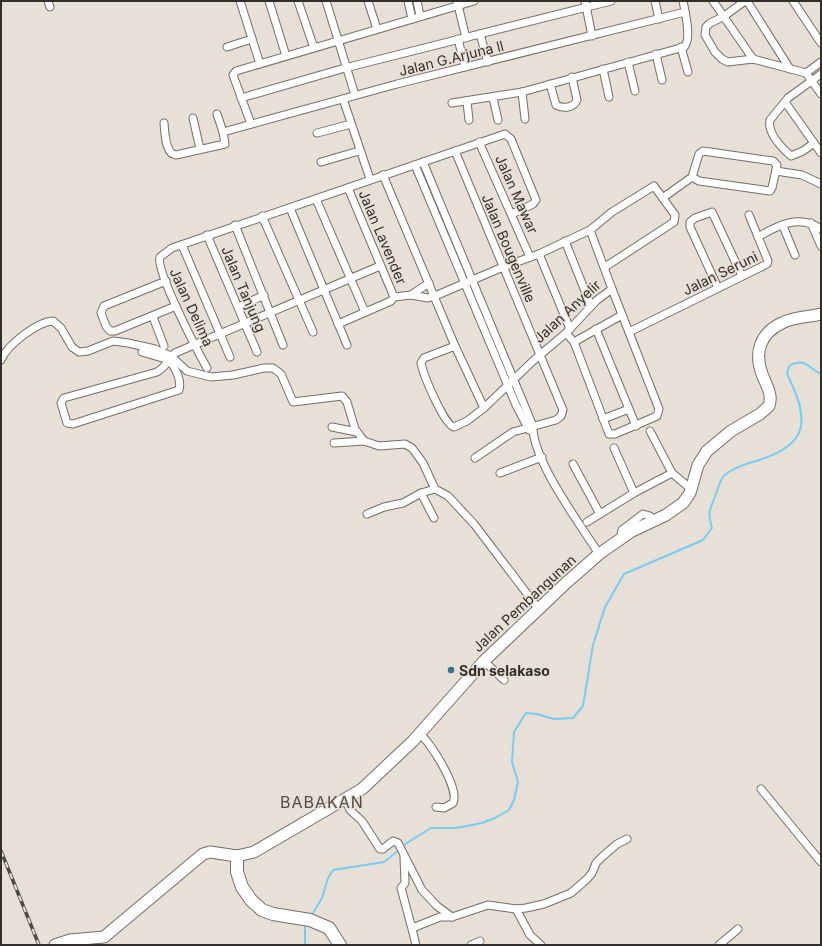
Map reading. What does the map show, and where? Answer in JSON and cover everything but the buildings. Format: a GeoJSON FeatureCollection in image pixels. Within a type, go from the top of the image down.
{"type":"FeatureCollection","features":[{"type":"Feature","properties":{"kind":"main road"},"geometry":{"type":"LineString","coordinates":[[237,856],[237,872],[242,887],[251,900],[262,910],[273,914],[310,920],[330,928],[340,945]]}},
{"type":"Feature","properties":{"kind":"street"},"geometry":{"type":"LineString","coordinates":[[240,1],[260,64]]}},
{"type":"Feature","properties":{"kind":"street"},"geometry":{"type":"LineString","coordinates":[[269,1],[286,56]]}},
{"type":"Feature","properties":{"kind":"street"},"geometry":{"type":"LineString","coordinates":[[298,1],[314,48]]}},
{"type":"Feature","properties":{"kind":"street"},"geometry":{"type":"LineString","coordinates":[[326,1],[345,68],[355,95]]}},
{"type":"Feature","properties":{"kind":"street"},"geometry":{"type":"LineString","coordinates":[[368,1],[377,29]]}},
{"type":"Feature","properties":{"kind":"street"},"geometry":{"type":"LineString","coordinates":[[408,1],[412,19]]}},
{"type":"Feature","properties":{"kind":"street"},"geometry":{"type":"LineString","coordinates":[[417,1],[420,16]]}},
{"type":"Feature","properties":{"kind":"street"},"geometry":{"type":"LineString","coordinates":[[251,124],[233,72],[412,19],[458,3],[474,1]]}},
{"type":"Feature","properties":{"kind":"street"},"geometry":{"type":"LineString","coordinates":[[241,98],[345,68],[480,34],[585,4],[610,1]]}},
{"type":"Feature","properties":{"kind":"street"},"geometry":{"type":"LineString","coordinates":[[655,1],[658,19]]}},
{"type":"Feature","properties":{"kind":"street"},"geometry":{"type":"LineString","coordinates":[[452,103],[494,98],[522,92],[681,47],[687,42],[683,1]]}},
{"type":"Feature","properties":{"kind":"street"},"geometry":{"type":"LineString","coordinates":[[713,1],[722,17],[753,59]]}},
{"type":"Feature","properties":{"kind":"street"},"geometry":{"type":"LineString","coordinates":[[790,69],[746,1],[710,23],[705,31],[708,41],[715,52],[722,59],[728,62],[753,59],[790,69],[806,73],[821,94]]}},
{"type":"Feature","properties":{"kind":"street"},"geometry":{"type":"LineString","coordinates":[[793,1],[821,43]]}},
{"type":"Feature","properties":{"kind":"street"},"geometry":{"type":"LineString","coordinates":[[458,3],[465,67]]}},
{"type":"Feature","properties":{"kind":"street"},"geometry":{"type":"LineString","coordinates":[[585,4],[592,36]]}},
{"type":"Feature","properties":{"kind":"street","name":"Jalan G.Arjuna ll"},"geometry":{"type":"LineString","coordinates":[[223,132],[355,95],[685,12]]}},
{"type":"Feature","properties":{"kind":"street"},"geometry":{"type":"LineString","coordinates":[[480,34],[488,62]]}},
{"type":"Feature","properties":{"kind":"street"},"geometry":{"type":"LineString","coordinates":[[227,47],[252,39]]}},
{"type":"Feature","properties":{"kind":"street"},"geometry":{"type":"LineString","coordinates":[[681,47],[688,72]]}},
{"type":"Feature","properties":{"kind":"street"},"geometry":{"type":"LineString","coordinates":[[656,54],[662,80]]}},
{"type":"Feature","properties":{"kind":"street"},"geometry":{"type":"LineString","coordinates":[[628,62],[635,91]]}},
{"type":"Feature","properties":{"kind":"street"},"geometry":{"type":"LineString","coordinates":[[806,73],[821,62]]}},
{"type":"Feature","properties":{"kind":"street"},"geometry":{"type":"LineString","coordinates":[[603,69],[609,97]]}},
{"type":"Feature","properties":{"kind":"street"},"geometry":{"type":"LineString","coordinates":[[814,143],[792,156],[773,136],[770,128],[770,120],[785,102],[821,74]]}},
{"type":"Feature","properties":{"kind":"street"},"geometry":{"type":"LineString","coordinates":[[550,84],[556,105],[562,108],[570,106],[575,104],[577,100],[572,77]]}},
{"type":"Feature","properties":{"kind":"street"},"geometry":{"type":"LineString","coordinates":[[522,92],[525,119]]}},
{"type":"Feature","properties":{"kind":"street"},"geometry":{"type":"LineString","coordinates":[[494,98],[498,120]]}},
{"type":"Feature","properties":{"kind":"street"},"geometry":{"type":"LineString","coordinates":[[343,99],[359,151],[370,179]]}},
{"type":"Feature","properties":{"kind":"street"},"geometry":{"type":"LineString","coordinates":[[467,102],[470,120]]}},
{"type":"Feature","properties":{"kind":"street"},"geometry":{"type":"LineString","coordinates":[[785,102],[821,152]]}},
{"type":"Feature","properties":{"kind":"street"},"geometry":{"type":"LineString","coordinates":[[164,123],[169,150],[172,154],[176,155],[200,149],[221,147],[225,144],[217,114]]}},
{"type":"Feature","properties":{"kind":"street"},"geometry":{"type":"LineString","coordinates":[[193,118],[200,149]]}},
{"type":"Feature","properties":{"kind":"street"},"geometry":{"type":"LineString","coordinates":[[316,133],[351,124]]}},
{"type":"Feature","properties":{"kind":"street"},"geometry":{"type":"LineString","coordinates":[[230,357],[182,245],[235,225],[290,208],[370,179],[505,134],[511,140],[536,200],[533,204],[512,214]]}},
{"type":"Feature","properties":{"kind":"street","name":"Jalan Mawar"},"geometry":{"type":"LineString","coordinates":[[479,142],[530,257]]}},
{"type":"Feature","properties":{"kind":"street"},"geometry":{"type":"LineString","coordinates":[[321,162],[359,151]]}},
{"type":"Feature","properties":{"kind":"street","name":"Jalan Bougenville"},"geometry":{"type":"LineString","coordinates":[[455,151],[562,407],[562,413],[556,420],[530,427]]}},
{"type":"Feature","properties":{"kind":"street"},"geometry":{"type":"LineString","coordinates":[[664,197],[692,177],[699,154],[703,151],[773,161],[777,165],[770,191],[699,181],[692,177]]}},
{"type":"Feature","properties":{"kind":"street"},"geometry":{"type":"LineString","coordinates":[[422,162],[437,207]]}},
{"type":"Feature","properties":{"kind":"street"},"geometry":{"type":"LineString","coordinates":[[415,165],[437,207],[484,316],[500,343],[542,457],[560,491],[599,554]]}},
{"type":"Feature","properties":{"kind":"street"},"geometry":{"type":"LineString","coordinates":[[776,171],[802,175],[821,184]]}},
{"type":"Feature","properties":{"kind":"street"},"geometry":{"type":"LineString","coordinates":[[383,175],[455,346],[484,408]]}},
{"type":"Feature","properties":{"kind":"street"},"geometry":{"type":"LineString","coordinates":[[338,324],[391,301],[394,297],[411,295],[428,298],[435,296],[503,267],[539,254],[590,230],[612,212],[651,186],[656,187],[675,215],[674,222],[605,267]]}},
{"type":"Feature","properties":{"kind":"street","name":"Jalan Lavender"},"geometry":{"type":"LineString","coordinates":[[348,188],[394,297]]}},
{"type":"Feature","properties":{"kind":"street"},"geometry":{"type":"LineString","coordinates":[[316,199],[349,279],[365,312]]}},
{"type":"Feature","properties":{"kind":"street"},"geometry":{"type":"LineString","coordinates":[[290,208],[347,345]]}},
{"type":"Feature","properties":{"kind":"street"},"geometry":{"type":"LineString","coordinates":[[718,288],[690,227],[690,222],[696,218],[712,212],[742,276]]}},
{"type":"Feature","properties":{"kind":"street"},"geometry":{"type":"LineString","coordinates":[[749,215],[758,237]]}},
{"type":"Feature","properties":{"kind":"street"},"geometry":{"type":"LineString","coordinates":[[262,216],[314,332]]}},
{"type":"Feature","properties":{"kind":"street","name":"Jalan Seruni"},"geometry":{"type":"LineString","coordinates":[[629,332],[768,263],[758,237],[794,221],[811,223]]}},
{"type":"Feature","properties":{"kind":"street"},"geometry":{"type":"LineString","coordinates":[[811,223],[821,229]]}},
{"type":"Feature","properties":{"kind":"street"},"geometry":{"type":"LineString","coordinates":[[811,223],[821,246]]}},
{"type":"Feature","properties":{"kind":"street"},"geometry":{"type":"LineString","coordinates":[[235,225],[283,345]]}},
{"type":"Feature","properties":{"kind":"street"},"geometry":{"type":"LineString","coordinates":[[783,226],[795,255]]}},
{"type":"Feature","properties":{"kind":"street","name":"Jalan Anyelir"},"geometry":{"type":"LineString","coordinates":[[455,346],[424,358],[421,362],[440,411],[448,425],[454,428],[467,421],[484,408],[539,355],[570,336],[591,306],[614,294],[590,230]]}},
{"type":"Feature","properties":{"kind":"street","name":"Jalan Tanjung"},"geometry":{"type":"LineString","coordinates":[[207,235],[257,352]]}},
{"type":"Feature","properties":{"kind":"street"},"geometry":{"type":"LineString","coordinates":[[565,241],[591,306]]}},
{"type":"Feature","properties":{"kind":"street","name":"Jalan Delima"},"geometry":{"type":"LineString","coordinates":[[182,245],[172,248],[160,257],[159,265],[176,306],[207,368]]}},
{"type":"Feature","properties":{"kind":"street"},"geometry":{"type":"LineString","coordinates":[[539,254],[607,431],[612,435],[656,418],[659,412],[614,294]]}},
{"type":"Feature","properties":{"kind":"street"},"geometry":{"type":"LineString","coordinates":[[170,358],[177,374],[180,387],[178,391],[73,424],[67,423],[61,403],[64,398],[157,372],[165,367],[170,358],[175,353],[380,266]]}},
{"type":"Feature","properties":{"kind":"street"},"geometry":{"type":"LineString","coordinates":[[166,281],[104,306],[101,310],[106,328],[112,332],[153,317],[176,306]]}},
{"type":"Feature","properties":{"kind":"street"},"geometry":{"type":"LineString","coordinates":[[411,295],[429,283]]}},
{"type":"Feature","properties":{"kind":"street"},"geometry":{"type":"LineString","coordinates":[[239,307],[264,296]]}},
{"type":"Feature","properties":{"kind":"street","name":"Jalan Pembangunan"},"geometry":{"type":"LineString","coordinates":[[55,945],[70,940],[104,937],[207,852],[237,856],[254,852],[362,789],[420,734],[484,660],[538,608],[599,554],[632,531],[653,521],[683,503],[691,489],[696,470],[706,451],[731,431],[760,414],[769,406],[770,394],[757,361],[758,350],[764,339],[775,326],[783,322],[821,314]]}},
{"type":"Feature","properties":{"kind":"street"},"geometry":{"type":"LineString","coordinates":[[570,336],[596,329],[622,315]]}},
{"type":"Feature","properties":{"kind":"street"},"geometry":{"type":"LineString","coordinates":[[484,316],[492,347],[508,386],[530,427]]}},
{"type":"Feature","properties":{"kind":"street"},"geometry":{"type":"LineString","coordinates":[[153,317],[164,346]]}},
{"type":"Feature","properties":{"kind":"street"},"geometry":{"type":"LineString","coordinates":[[1,360],[11,345],[42,323],[51,321],[57,323],[76,351],[88,351],[113,341],[155,349],[187,371],[210,377],[233,375],[264,368],[273,368],[281,374],[293,402],[342,396],[347,402],[352,424],[364,441]]}},
{"type":"Feature","properties":{"kind":"street"},"geometry":{"type":"LineString","coordinates":[[596,329],[636,426]]}},
{"type":"Feature","properties":{"kind":"street"},"geometry":{"type":"LineString","coordinates":[[492,347],[500,343]]}},
{"type":"Feature","properties":{"kind":"street"},"geometry":{"type":"LineString","coordinates":[[142,352],[170,358]]}},
{"type":"Feature","properties":{"kind":"street"},"geometry":{"type":"LineString","coordinates":[[603,419],[629,409]]}},
{"type":"Feature","properties":{"kind":"street"},"geometry":{"type":"LineString","coordinates":[[332,427],[357,432]]}},
{"type":"Feature","properties":{"kind":"street"},"geometry":{"type":"LineString","coordinates":[[474,458],[513,432],[530,427]]}},
{"type":"Feature","properties":{"kind":"street"},"geometry":{"type":"LineString","coordinates":[[650,431],[672,473],[691,489]]}},
{"type":"Feature","properties":{"kind":"street"},"geometry":{"type":"LineString","coordinates":[[334,443],[364,441],[379,446],[405,444],[412,448],[423,463],[435,489],[448,496],[474,524],[538,608]]}},
{"type":"Feature","properties":{"kind":"street"},"geometry":{"type":"LineString","coordinates":[[614,448],[634,493]]}},
{"type":"Feature","properties":{"kind":"street"},"geometry":{"type":"LineString","coordinates":[[500,473],[542,457]]}},
{"type":"Feature","properties":{"kind":"street"},"geometry":{"type":"LineString","coordinates":[[573,464],[600,514]]}},
{"type":"Feature","properties":{"kind":"street"},"geometry":{"type":"LineString","coordinates":[[587,522],[634,493],[672,473]]}},
{"type":"Feature","properties":{"kind":"street"},"geometry":{"type":"LineString","coordinates":[[368,514],[384,507],[403,503],[435,489]]}},
{"type":"Feature","properties":{"kind":"street"},"geometry":{"type":"LineString","coordinates":[[421,494],[434,518]]}},
{"type":"Feature","properties":{"kind":"street"},"geometry":{"type":"LineString","coordinates":[[484,660],[504,680]]}},
{"type":"Feature","properties":{"kind":"street"},"geometry":{"type":"LineString","coordinates":[[420,734],[433,748],[447,774],[454,792],[452,803],[444,808],[436,807]]}},
{"type":"Feature","properties":{"kind":"street"},"geometry":{"type":"LineString","coordinates":[[761,789],[821,862]]}},
{"type":"Feature","properties":{"kind":"street"},"geometry":{"type":"LineString","coordinates":[[345,799],[350,810],[362,822],[380,849],[395,841],[398,842],[422,890],[437,906],[452,918]]}},
{"type":"Feature","properties":{"kind":"street"},"geometry":{"type":"LineString","coordinates":[[411,925],[415,927],[440,917],[452,918],[488,905],[516,909],[544,904],[571,893],[587,879],[596,863],[603,856],[617,844],[627,839]]}},
{"type":"Feature","properties":{"kind":"street"},"geometry":{"type":"LineString","coordinates":[[404,853],[405,883],[401,888],[416,945]]}},
{"type":"Feature","properties":{"kind":"street"},"geometry":{"type":"LineString","coordinates":[[516,909],[530,935],[541,945]]}},
{"type":"Feature","properties":{"kind":"street"},"geometry":{"type":"LineString","coordinates":[[719,945],[738,929]]}},
{"type":"Feature","properties":{"kind":"street"},"geometry":{"type":"LineString","coordinates":[[471,945],[480,941]]}},
{"type":"Feature","properties":{"kind":"waterway"},"geometry":{"type":"LineString","coordinates":[[402,846],[431,828],[456,828],[482,823],[509,810],[514,800],[518,782],[512,762],[514,732],[526,713],[537,714],[554,719],[573,718],[583,706],[593,645],[605,607],[624,574],[703,540],[712,528],[710,511],[723,477],[738,467],[774,455],[796,439],[802,418],[794,390],[787,374],[789,366],[803,363],[821,374]]}},
{"type":"Feature","properties":{"kind":"waterway"},"geometry":{"type":"LineString","coordinates":[[312,915],[322,898],[328,878],[333,870],[384,862],[399,850]]}},
{"type":"Feature","properties":{"kind":"waterway"},"geometry":{"type":"LineString","coordinates":[[305,923],[305,945]]}},
{"type":"Feature","properties":{"kind":"railway"},"geometry":{"type":"LineString","coordinates":[[1,851],[39,945]]}},
{"type":"Feature","properties":{"kind":"place","name":"Sdn selakaso"},"geometry":{"type":"Point","coordinates":[451,670]}},
{"type":"Feature","properties":{"kind":"district","name":"BABAKAN"},"geometry":{"type":"Point","coordinates":[322,802]}}]}
